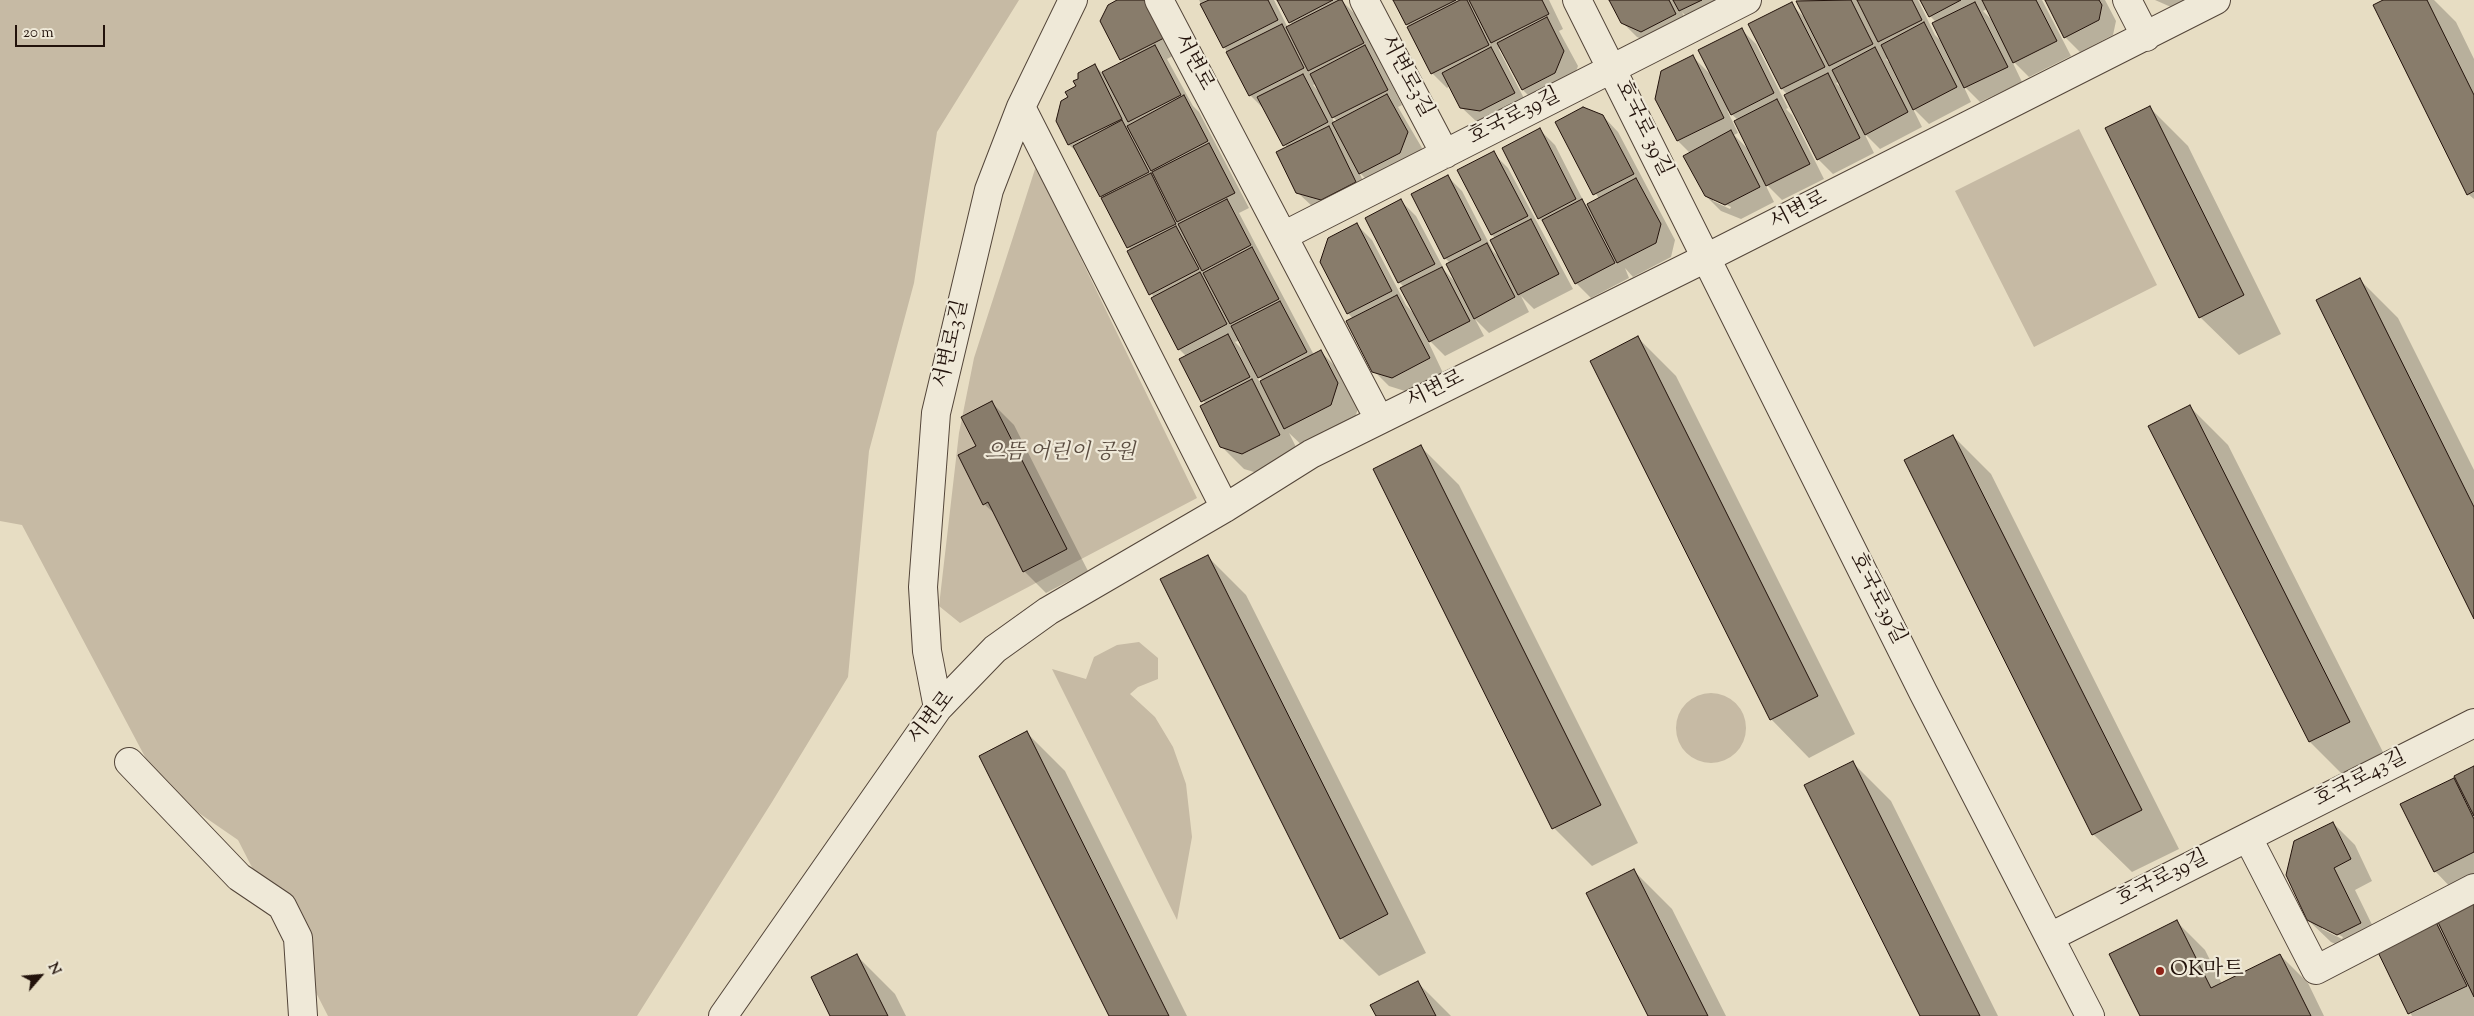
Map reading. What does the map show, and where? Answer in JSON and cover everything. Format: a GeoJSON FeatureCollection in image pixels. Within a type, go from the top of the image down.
{"type":"FeatureCollection","features":[{"type":"Feature","properties":{"kind":"street","name":"서변로3길"},"geometry":{"type":"LineString","coordinates":[[938,708],[927,651],[924,587],[936,413],[989,190],[1021,107],[1073,0]]}},
{"type":"Feature","properties":{"kind":"street","name":"서변로"},"geometry":{"type":"LineString","coordinates":[[1159,0],[1379,419]]}},
{"type":"Feature","properties":{"kind":"street","name":"서변로3길"},"geometry":{"type":"LineString","coordinates":[[1364,0],[1446,154]]}},
{"type":"Feature","properties":{"kind":"street","name":"호국로 39길"},"geometry":{"type":"LineString","coordinates":[[1577,0],[1706,258]]}},
{"type":"Feature","properties":{"kind":"street","name":"호국로39길"},"geometry":{"type":"LineString","coordinates":[[1283,236],[1747,0]]}},
{"type":"Feature","properties":{"kind":"street"},"geometry":{"type":"LineString","coordinates":[[2127,0],[2146,37]]}},
{"type":"Feature","properties":{"kind":"street","name":"서변로"},"geometry":{"type":"LineString","coordinates":[[723,1016],[938,708],[995,649],[1048,611],[1225,508],[1311,454],[1706,258],[2216,0]]}},
{"type":"Feature","properties":{"kind":"street"},"geometry":{"type":"LineString","coordinates":[[1021,107],[1225,508]]}},
{"type":"Feature","properties":{"kind":"street","name":"호국로39길"},"geometry":{"type":"LineString","coordinates":[[1706,258],[1923,692],[2090,1016]]}},
{"type":"Feature","properties":{"kind":"street","name":"호국로43길"},"geometry":{"type":"LineString","coordinates":[[2248,838],[2474,723]]}},
{"type":"Feature","properties":{"kind":"street"},"geometry":{"type":"LineString","coordinates":[[129,762],[239,877],[282,906],[298,938],[303,1016]]}},
{"type":"Feature","properties":{"kind":"street"},"geometry":{"type":"LineString","coordinates":[[2248,838],[2316,970],[2474,888]]}},
{"type":"Feature","properties":{"kind":"street","name":"호국로39길"},"geometry":{"type":"LineString","coordinates":[[2050,937],[2248,838]]}},
{"type":"Feature","properties":{"kind":"green space"},"geometry":{"type":"Polygon","coordinates":[[[0,0],[1019,0],[937,132],[914,283],[869,451],[848,677],[772,802],[637,1016],[328,1016],[238,840],[161,787],[22,525],[0,521],[0,0]]]}},
{"type":"Feature","properties":{"kind":"green space"},"geometry":{"type":"Polygon","coordinates":[[[2079,129],[2157,285],[2034,347],[1955,191],[2079,129]]]}},
{"type":"Feature","properties":{"kind":"green space","name":"으뜸 어린이 공원"},"geometry":{"type":"Polygon","coordinates":[[[1036,166],[1197,498],[960,623],[939,606],[959,433],[974,358],[1036,166]]]}},
{"type":"Feature","properties":{"kind":"green space"},"geometry":{"type":"Polygon","coordinates":[[[1139,642],[1158,658],[1158,679],[1138,687],[1130,694],[1155,717],[1173,747],[1186,784],[1192,837],[1177,920],[1052,669],[1086,679],[1094,657],[1117,645],[1139,642]]]}},
{"type":"Feature","properties":{"kind":"green space"},"geometry":{"type":"Polygon","coordinates":[[[1711,693],[1724,696],[1736,703],[1743,715],[1746,728],[1743,741],[1736,753],[1724,760],[1711,763],[1698,760],[1686,753],[1679,741],[1676,728],[1679,715],[1686,703],[1698,696],[1711,693]]]}},
{"type":"Feature","properties":{"kind":"building"},"geometry":{"type":"Polygon","coordinates":[[[1117,0],[1147,0],[1166,37],[1120,60],[1100,21],[1108,5],[1117,0]]]}},
{"type":"Feature","properties":{"kind":"building"},"geometry":{"type":"Polygon","coordinates":[[[1209,0],[1268,0],[1278,20],[1223,48],[1200,4],[1209,0]]]}},
{"type":"Feature","properties":{"kind":"building"},"geometry":{"type":"Polygon","coordinates":[[[1277,0],[1333,0],[1289,23],[1277,0]]]}},
{"type":"Feature","properties":{"kind":"building"},"geometry":{"type":"Polygon","coordinates":[[[1342,0],[1364,43],[1308,71],[1286,27],[1342,0]]]}},
{"type":"Feature","properties":{"kind":"building"},"geometry":{"type":"Polygon","coordinates":[[[1393,0],[1456,0],[1406,25],[1393,0]]]}},
{"type":"Feature","properties":{"kind":"building"},"geometry":{"type":"Polygon","coordinates":[[[1460,0],[1467,0],[1489,45],[1431,74],[1407,27],[1460,0]]]}},
{"type":"Feature","properties":{"kind":"building"},"geometry":{"type":"Polygon","coordinates":[[[1469,0],[1542,0],[1549,14],[1491,43],[1469,0]]]}},
{"type":"Feature","properties":{"kind":"building"},"geometry":{"type":"Polygon","coordinates":[[[1609,0],[1669,0],[1676,14],[1641,32],[1621,23],[1609,0]]]}},
{"type":"Feature","properties":{"kind":"building"},"geometry":{"type":"Polygon","coordinates":[[[1673,0],[1702,0],[1679,11],[1673,0]]]}},
{"type":"Feature","properties":{"kind":"building"},"geometry":{"type":"Polygon","coordinates":[[[1851,0],[1873,44],[1829,66],[1796,1],[1851,0]]]}},
{"type":"Feature","properties":{"kind":"building"},"geometry":{"type":"Polygon","coordinates":[[[1857,0],[1912,0],[1922,20],[1878,42],[1857,0]]]}},
{"type":"Feature","properties":{"kind":"building"},"geometry":{"type":"Polygon","coordinates":[[[1920,0],[1961,0],[1929,17],[1920,0]]]}},
{"type":"Feature","properties":{"kind":"building"},"geometry":{"type":"Polygon","coordinates":[[[1982,0],[2036,0],[2057,41],[2013,63],[1982,0]]]}},
{"type":"Feature","properties":{"kind":"building"},"geometry":{"type":"Polygon","coordinates":[[[2045,0],[2099,0],[2102,5],[2099,20],[2064,38],[2045,0]]]}},
{"type":"Feature","properties":{"kind":"building"},"geometry":{"type":"Polygon","coordinates":[[[2383,0],[2427,0],[2474,95],[2474,191],[2467,195],[2373,5],[2383,0]]]}},
{"type":"Feature","properties":{"kind":"building"},"geometry":{"type":"Polygon","coordinates":[[[1792,2],[1825,67],[1781,89],[1748,24],[1792,2]]]}},
{"type":"Feature","properties":{"kind":"building"},"geometry":{"type":"Polygon","coordinates":[[[1975,2],[2008,67],[1964,88],[1932,23],[1975,2]]]}},
{"type":"Feature","properties":{"kind":"building"},"geometry":{"type":"Polygon","coordinates":[[[1547,17],[1564,51],[1555,73],[1522,90],[1497,43],[1547,17]]]}},
{"type":"Feature","properties":{"kind":"building"},"geometry":{"type":"Polygon","coordinates":[[[1924,22],[1957,87],[1913,110],[1881,45],[1924,22]]]}},
{"type":"Feature","properties":{"kind":"building"},"geometry":{"type":"Polygon","coordinates":[[[1282,24],[1304,68],[1249,96],[1226,52],[1282,24]]]}},
{"type":"Feature","properties":{"kind":"building"},"geometry":{"type":"Polygon","coordinates":[[[1742,28],[1774,93],[1731,115],[1698,50],[1742,28]]]}},
{"type":"Feature","properties":{"kind":"building"},"geometry":{"type":"Polygon","coordinates":[[[1155,45],[1181,95],[1128,122],[1102,72],[1155,45]]]}},
{"type":"Feature","properties":{"kind":"building"},"geometry":{"type":"Polygon","coordinates":[[[1365,45],[1388,90],[1332,118],[1310,74],[1365,45]]]}},
{"type":"Feature","properties":{"kind":"building"},"geometry":{"type":"Polygon","coordinates":[[[1491,47],[1515,93],[1480,111],[1460,108],[1442,73],[1491,47]]]}},
{"type":"Feature","properties":{"kind":"building"},"geometry":{"type":"Polygon","coordinates":[[[1875,47],[1908,112],[1865,135],[1832,70],[1875,47]]]}},
{"type":"Feature","properties":{"kind":"building"},"geometry":{"type":"Polygon","coordinates":[[[1693,55],[1724,118],[1677,141],[1655,99],[1661,71],[1693,55]]]}},
{"type":"Feature","properties":{"kind":"building"},"geometry":{"type":"Polygon","coordinates":[[[1095,64],[1122,119],[1068,145],[1056,121],[1061,101],[1068,97],[1065,92],[1076,86],[1073,81],[1078,79],[1078,73],[1095,64]]]}},
{"type":"Feature","properties":{"kind":"building"},"geometry":{"type":"Polygon","coordinates":[[[1828,73],[1860,138],[1817,160],[1784,95],[1828,73]]]}},
{"type":"Feature","properties":{"kind":"building"},"geometry":{"type":"Polygon","coordinates":[[[1303,74],[1328,122],[1283,146],[1257,97],[1303,74]]]}},
{"type":"Feature","properties":{"kind":"building"},"geometry":{"type":"Polygon","coordinates":[[[1387,94],[1408,132],[1400,153],[1359,174],[1332,123],[1387,94]]]}},
{"type":"Feature","properties":{"kind":"building"},"geometry":{"type":"Polygon","coordinates":[[[1184,95],[1208,141],[1151,171],[1127,126],[1184,95]]]}},
{"type":"Feature","properties":{"kind":"building"},"geometry":{"type":"Polygon","coordinates":[[[1777,99],[1810,164],[1766,186],[1734,121],[1777,99]]]}},
{"type":"Feature","properties":{"kind":"building"},"geometry":{"type":"Polygon","coordinates":[[[2150,106],[2244,295],[2199,318],[2105,128],[2150,106]]]}},
{"type":"Feature","properties":{"kind":"building"},"geometry":{"type":"Polygon","coordinates":[[[1583,107],[1603,115],[1634,174],[1593,195],[1555,122],[1583,107]]]}},
{"type":"Feature","properties":{"kind":"building"},"geometry":{"type":"Polygon","coordinates":[[[1122,120],[1149,172],[1100,197],[1073,146],[1122,120]]]}},
{"type":"Feature","properties":{"kind":"building"},"geometry":{"type":"Polygon","coordinates":[[[1329,126],[1356,182],[1321,200],[1296,193],[1276,152],[1329,126]]]}},
{"type":"Feature","properties":{"kind":"building"},"geometry":{"type":"Polygon","coordinates":[[[1540,128],[1576,199],[1538,219],[1502,148],[1540,128]]]}},
{"type":"Feature","properties":{"kind":"building"},"geometry":{"type":"Polygon","coordinates":[[[1731,130],[1760,187],[1725,205],[1705,196],[1683,156],[1731,130]]]}},
{"type":"Feature","properties":{"kind":"building"},"geometry":{"type":"Polygon","coordinates":[[[1209,143],[1235,193],[1177,222],[1152,172],[1209,143]]]}},
{"type":"Feature","properties":{"kind":"building"},"geometry":{"type":"Polygon","coordinates":[[[1494,151],[1528,216],[1491,235],[1457,170],[1494,151]]]}},
{"type":"Feature","properties":{"kind":"building"},"geometry":{"type":"Polygon","coordinates":[[[1151,173],[1176,224],[1127,248],[1101,198],[1151,173]]]}},
{"type":"Feature","properties":{"kind":"building"},"geometry":{"type":"Polygon","coordinates":[[[1448,175],[1481,240],[1444,259],[1411,194],[1448,175]]]}},
{"type":"Feature","properties":{"kind":"building"},"geometry":{"type":"Polygon","coordinates":[[[1636,178],[1661,224],[1656,243],[1617,263],[1587,204],[1636,178]]]}},
{"type":"Feature","properties":{"kind":"building"},"geometry":{"type":"Polygon","coordinates":[[[1227,199],[1251,245],[1202,271],[1178,224],[1227,199]]]}},
{"type":"Feature","properties":{"kind":"building"},"geometry":{"type":"Polygon","coordinates":[[[1401,199],[1435,264],[1398,283],[1365,218],[1401,199]]]}},
{"type":"Feature","properties":{"kind":"building"},"geometry":{"type":"Polygon","coordinates":[[[1582,199],[1615,263],[1575,284],[1542,220],[1582,199]]]}},
{"type":"Feature","properties":{"kind":"building"},"geometry":{"type":"Polygon","coordinates":[[[1531,219],[1559,274],[1518,295],[1490,240],[1531,219]]]}},
{"type":"Feature","properties":{"kind":"building"},"geometry":{"type":"Polygon","coordinates":[[[1357,223],[1392,291],[1347,314],[1320,262],[1328,238],[1357,223]]]}},
{"type":"Feature","properties":{"kind":"building"},"geometry":{"type":"Polygon","coordinates":[[[1176,226],[1199,269],[1149,295],[1127,251],[1176,226]]]}},
{"type":"Feature","properties":{"kind":"building"},"geometry":{"type":"Polygon","coordinates":[[[1487,243],[1515,297],[1474,319],[1446,264],[1487,243]]]}},
{"type":"Feature","properties":{"kind":"building"},"geometry":{"type":"Polygon","coordinates":[[[1252,247],[1279,299],[1230,324],[1203,273],[1252,247]]]}},
{"type":"Feature","properties":{"kind":"building"},"geometry":{"type":"Polygon","coordinates":[[[1442,267],[1470,321],[1429,342],[1400,288],[1442,267]]]}},
{"type":"Feature","properties":{"kind":"building"},"geometry":{"type":"Polygon","coordinates":[[[1200,272],[1227,324],[1178,350],[1151,298],[1200,272]]]}},
{"type":"Feature","properties":{"kind":"building"},"geometry":{"type":"Polygon","coordinates":[[[2360,278],[2474,507],[2474,619],[2316,300],[2360,278]]]}},
{"type":"Feature","properties":{"kind":"building"},"geometry":{"type":"Polygon","coordinates":[[[1397,295],[1430,358],[1392,378],[1372,372],[1346,321],[1397,295]]]}},
{"type":"Feature","properties":{"kind":"building"},"geometry":{"type":"Polygon","coordinates":[[[1280,301],[1307,352],[1258,378],[1231,326],[1280,301]]]}},
{"type":"Feature","properties":{"kind":"building"},"geometry":{"type":"Polygon","coordinates":[[[1228,334],[1250,377],[1201,402],[1179,359],[1228,334]]]}},
{"type":"Feature","properties":{"kind":"building"},"geometry":{"type":"Polygon","coordinates":[[[1638,336],[1818,696],[1770,720],[1590,361],[1638,336]]]}},
{"type":"Feature","properties":{"kind":"building"},"geometry":{"type":"Polygon","coordinates":[[[1321,350],[1338,383],[1331,405],[1284,429],[1260,381],[1321,350]]]}},
{"type":"Feature","properties":{"kind":"building"},"geometry":{"type":"Polygon","coordinates":[[[1252,379],[1280,435],[1242,454],[1220,447],[1200,406],[1252,379]]]}},
{"type":"Feature","properties":{"kind":"building"},"geometry":{"type":"Polygon","coordinates":[[[992,401],[1067,549],[1023,572],[988,502],[983,505],[958,455],[976,446],[961,417],[992,401]]]}},
{"type":"Feature","properties":{"kind":"building"},"geometry":{"type":"Polygon","coordinates":[[[2190,405],[2350,722],[2309,742],[2148,426],[2190,405]]]}},
{"type":"Feature","properties":{"kind":"building"},"geometry":{"type":"Polygon","coordinates":[[[1953,435],[2142,810],[2092,835],[1904,460],[1953,435]]]}},
{"type":"Feature","properties":{"kind":"building"},"geometry":{"type":"Polygon","coordinates":[[[1421,445],[1601,805],[1552,829],[1373,469],[1421,445]]]}},
{"type":"Feature","properties":{"kind":"building"},"geometry":{"type":"Polygon","coordinates":[[[1208,555],[1388,914],[1340,939],[1160,579],[1208,555]]]}},
{"type":"Feature","properties":{"kind":"building"},"geometry":{"type":"Polygon","coordinates":[[[1027,731],[1169,1016],[1109,1016],[979,756],[1027,731]]]}},
{"type":"Feature","properties":{"kind":"building"},"geometry":{"type":"Polygon","coordinates":[[[1853,761],[1980,1016],[1920,1016],[1804,785],[1853,761]]]}},
{"type":"Feature","properties":{"kind":"building"},"geometry":{"type":"Polygon","coordinates":[[[2474,766],[2474,816],[2454,776],[2474,766]]]}},
{"type":"Feature","properties":{"kind":"building"},"geometry":{"type":"Polygon","coordinates":[[[2454,778],[2474,819],[2474,852],[2434,872],[2400,804],[2454,778]]]}},
{"type":"Feature","properties":{"kind":"building"},"geometry":{"type":"Polygon","coordinates":[[[2333,822],[2351,859],[2334,868],[2361,923],[2337,935],[2307,920],[2286,875],[2294,841],[2333,822]]]}},
{"type":"Feature","properties":{"kind":"building"},"geometry":{"type":"Polygon","coordinates":[[[1634,869],[1708,1016],[1648,1016],[1586,893],[1634,869]]]}},
{"type":"Feature","properties":{"kind":"building"},"geometry":{"type":"Polygon","coordinates":[[[2474,898],[2474,997],[2436,918],[2474,898]]]}},
{"type":"Feature","properties":{"kind":"building"},"geometry":{"type":"Polygon","coordinates":[[[2434,918],[2467,986],[2408,1014],[2375,946],[2434,918]]]}},
{"type":"Feature","properties":{"kind":"building","name":"OK마트"},"geometry":{"type":"Polygon","coordinates":[[[2177,920],[2211,988],[2280,954],[2311,1016],[2140,1016],[2109,954],[2177,920]]]}},
{"type":"Feature","properties":{"kind":"building"},"geometry":{"type":"Polygon","coordinates":[[[857,954],[888,1016],[830,1016],[811,977],[857,954]]]}},
{"type":"Feature","properties":{"kind":"building"},"geometry":{"type":"Polygon","coordinates":[[[1418,981],[1436,1016],[1376,1016],[1370,1005],[1418,981]]]}},
{"type":"Feature","properties":{"kind":"place","name":"OK마트"},"geometry":{"type":"Point","coordinates":[2160,971]}}]}
